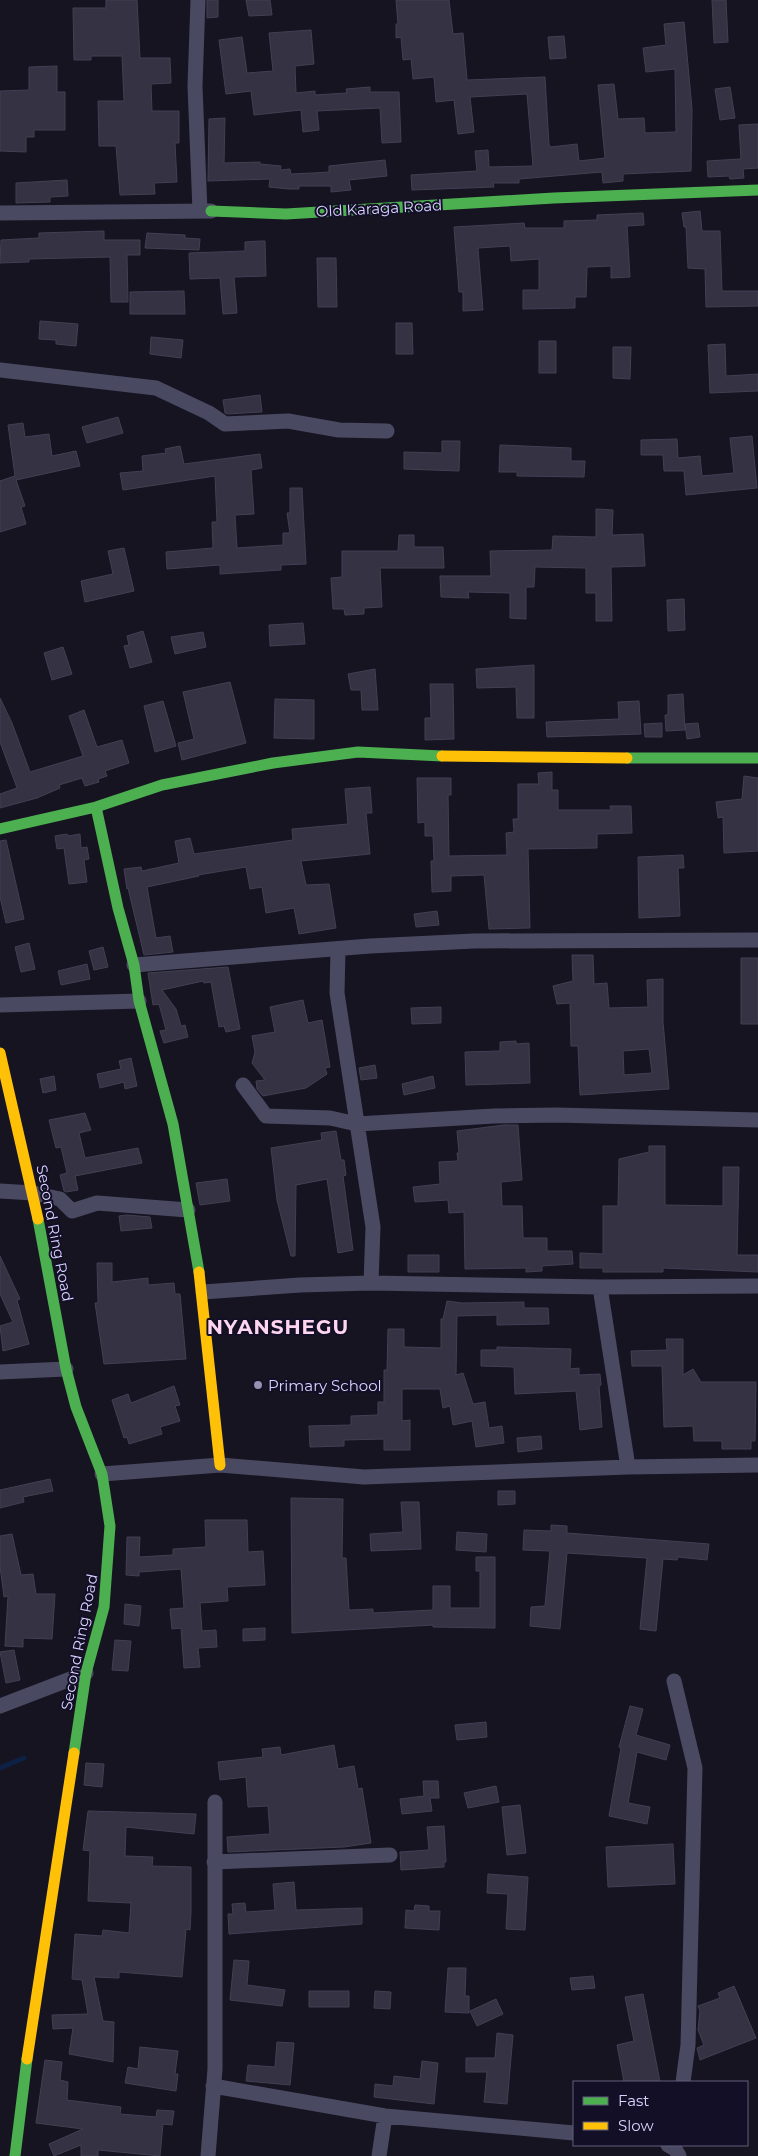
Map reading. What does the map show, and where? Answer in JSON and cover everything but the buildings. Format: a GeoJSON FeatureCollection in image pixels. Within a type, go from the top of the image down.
{"type":"FeatureCollection","features":[{"type":"Feature","properties":{"kind":"street"},"geometry":{"type":"LineString","coordinates":[[198,0],[195,86],[196,151],[206,211]]}},
{"type":"Feature","properties":{"kind":"street","name":"Old Karaga Road"},"geometry":{"type":"LineString","coordinates":[[0,213],[206,211],[286,214],[554,198],[758,190]]}},
{"type":"Feature","properties":{"kind":"street"},"geometry":{"type":"LineString","coordinates":[[0,370],[156,388],[209,413],[225,424],[288,421],[339,430],[387,431]]}},
{"type":"Feature","properties":{"kind":"street"},"geometry":{"type":"LineString","coordinates":[[0,829],[96,807],[162,785],[273,763],[358,752],[474,757],[758,758]]}},
{"type":"Feature","properties":{"kind":"street"},"geometry":{"type":"LineString","coordinates":[[96,807],[118,908],[134,965],[139,1001],[173,1124],[204,1292],[220,1465]]}},
{"type":"Feature","properties":{"kind":"street"},"geometry":{"type":"LineString","coordinates":[[134,965],[370,946],[474,941],[758,940]]}},
{"type":"Feature","properties":{"kind":"street"},"geometry":{"type":"LineString","coordinates":[[338,950],[337,993],[373,1227],[370,1283]]}},
{"type":"Feature","properties":{"kind":"street"},"geometry":{"type":"LineString","coordinates":[[0,1005],[139,1001]]}},
{"type":"Feature","properties":{"kind":"street","name":"Second Ring Road"},"geometry":{"type":"LineString","coordinates":[[0,1053],[33,1193],[66,1369],[76,1407],[102,1474],[110,1526],[110,1562],[104,1607],[86,1673],[29,2046],[15,2156]]}},
{"type":"Feature","properties":{"kind":"street"},"geometry":{"type":"LineString","coordinates":[[243,1084],[266,1116],[330,1118],[357,1124],[494,1116],[556,1115],[758,1120]]}},
{"type":"Feature","properties":{"kind":"street"},"geometry":{"type":"LineString","coordinates":[[0,1191],[33,1193],[60,1199],[72,1211],[97,1203],[188,1210]]}},
{"type":"Feature","properties":{"kind":"street"},"geometry":{"type":"LineString","coordinates":[[204,1292],[300,1285],[370,1283],[600,1287],[758,1286]]}},
{"type":"Feature","properties":{"kind":"street"},"geometry":{"type":"LineString","coordinates":[[600,1287],[628,1467]]}},
{"type":"Feature","properties":{"kind":"street"},"geometry":{"type":"LineString","coordinates":[[0,1372],[66,1369]]}},
{"type":"Feature","properties":{"kind":"street"},"geometry":{"type":"LineString","coordinates":[[102,1474],[220,1465],[364,1477],[628,1467],[758,1465]]}},
{"type":"Feature","properties":{"kind":"street"},"geometry":{"type":"LineString","coordinates":[[0,1706],[86,1673]]}},
{"type":"Feature","properties":{"kind":"street"},"geometry":{"type":"LineString","coordinates":[[674,1681],[696,1768],[688,2046],[684,2081]]}},
{"type":"Feature","properties":{"kind":"street"},"geometry":{"type":"LineString","coordinates":[[208,2156],[214,2086],[215,1802]]}},
{"type":"Feature","properties":{"kind":"street"},"geometry":{"type":"LineString","coordinates":[[214,1862],[390,1855]]}},
{"type":"Feature","properties":{"kind":"street"},"geometry":{"type":"LineString","coordinates":[[214,2086],[385,2116],[573,2134]]}},
{"type":"Feature","properties":{"kind":"street"},"geometry":{"type":"LineString","coordinates":[[378,2156],[385,2116]]}},
{"type":"Feature","properties":{"kind":"waterway"},"geometry":{"type":"LineString","coordinates":[[0,1768],[24,1758]]}},
{"type":"Feature","properties":{"kind":"traffic: fast"},"geometry":{"type":"LineString","coordinates":[[211,211],[286,214],[554,198],[758,190]]}},
{"type":"Feature","properties":{"kind":"traffic: fast"},"geometry":{"type":"LineString","coordinates":[[0,829],[96,807],[162,785],[273,763],[358,752],[442,756]]}},
{"type":"Feature","properties":{"kind":"traffic: fast"},"geometry":{"type":"LineString","coordinates":[[627,758],[758,758]]}},
{"type":"Feature","properties":{"kind":"traffic: fast"},"geometry":{"type":"LineString","coordinates":[[96,807],[118,908],[134,965],[139,1001],[173,1124],[199,1272]]}},
{"type":"Feature","properties":{"kind":"traffic: fast"},"geometry":{"type":"LineString","coordinates":[[38,1219],[66,1369],[76,1407],[102,1474],[110,1526],[104,1607],[86,1673],[74,1753]]}},
{"type":"Feature","properties":{"kind":"traffic: fast"},"geometry":{"type":"LineString","coordinates":[[15,2156],[27,2059]]}},
{"type":"Feature","properties":{"kind":"traffic: slow"},"geometry":{"type":"LineString","coordinates":[[442,756],[627,758]]}},
{"type":"Feature","properties":{"kind":"traffic: slow"},"geometry":{"type":"LineString","coordinates":[[0,1053],[38,1219]]}},
{"type":"Feature","properties":{"kind":"traffic: slow"},"geometry":{"type":"LineString","coordinates":[[199,1272],[220,1465]]}},
{"type":"Feature","properties":{"kind":"traffic: slow"},"geometry":{"type":"LineString","coordinates":[[27,2059],[74,1753]]}},
{"type":"Feature","properties":{"kind":"place","name":"Primary School"},"geometry":{"type":"Point","coordinates":[258,1385]}},
{"type":"Feature","properties":{"kind":"district","name":"NYANSHEGU"},"geometry":{"type":"Point","coordinates":[278,1327]}}]}
